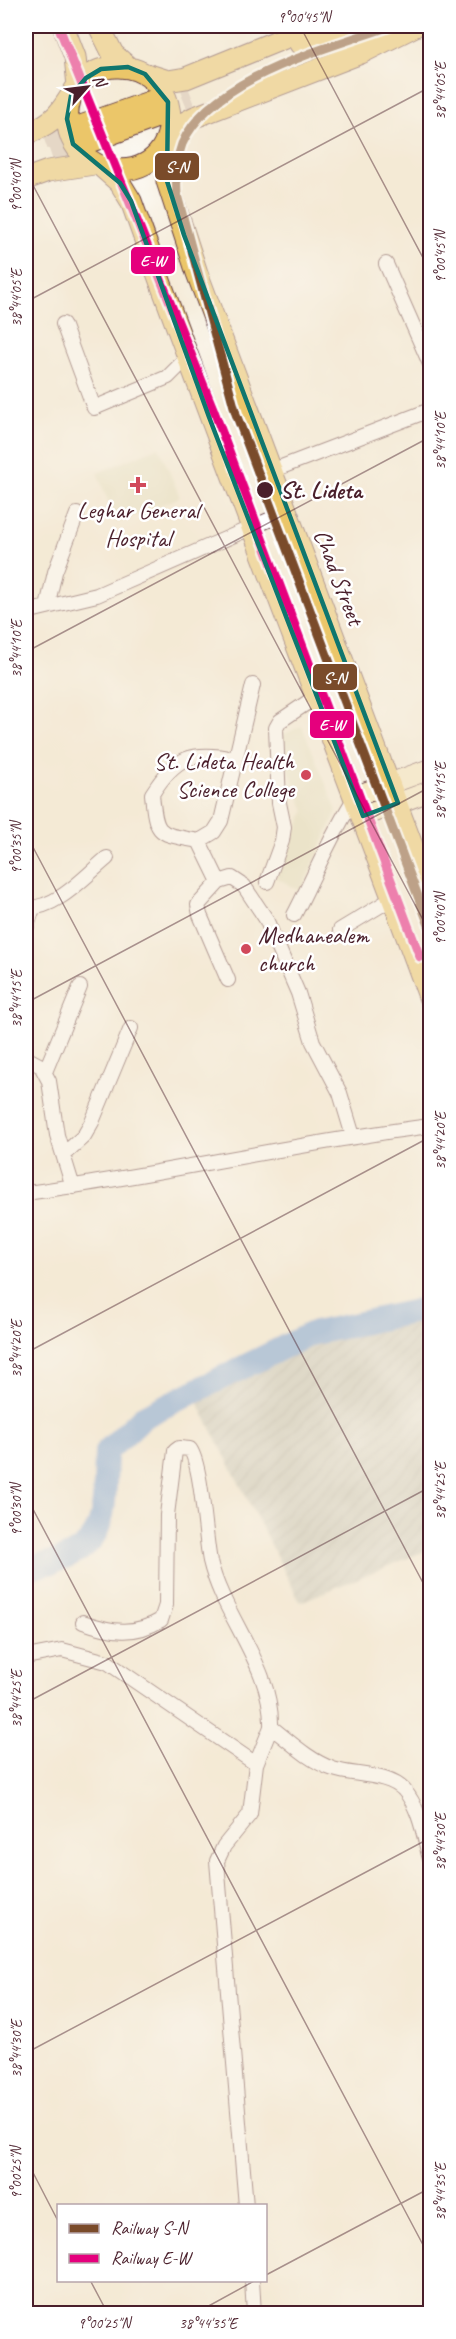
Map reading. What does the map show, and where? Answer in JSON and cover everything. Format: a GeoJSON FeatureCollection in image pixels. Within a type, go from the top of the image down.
{"type":"FeatureCollection","features":[{"type":"Feature","properties":{"kind":"main road"},"geometry":{"type":"LineString","coordinates":[[63,26],[75,57],[74,91],[66,119],[70,136],[78,151],[120,183],[131,201],[250,527],[317,696],[356,807],[430,999]]}},
{"type":"Feature","properties":{"kind":"main road"},"geometry":{"type":"LineString","coordinates":[[26,179],[48,171],[99,166],[123,170],[140,166],[155,156],[161,122],[168,102],[158,85],[112,54],[99,26]]}},
{"type":"Feature","properties":{"kind":"main road"},"geometry":{"type":"LineString","coordinates":[[26,164],[33,140],[56,117],[74,91],[101,69],[136,70],[168,81],[186,78],[314,26]]}},
{"type":"Feature","properties":{"kind":"main road"},"geometry":{"type":"LineString","coordinates":[[347,26],[191,95],[405,26]]}},
{"type":"Feature","properties":{"kind":"main road"},"geometry":{"type":"LineString","coordinates":[[81,135],[195,117],[361,53],[416,26]]}},
{"type":"Feature","properties":{"kind":"main road","name":"Chad Street"},"geometry":{"type":"LineString","coordinates":[[161,122],[167,181],[217,331],[430,893]]}},
{"type":"Feature","properties":{"kind":"main road"},"geometry":{"type":"LineString","coordinates":[[356,807],[394,793],[430,769]]}},
{"type":"Feature","properties":{"kind":"main road"},"geometry":{"type":"LineString","coordinates":[[394,793],[430,791]]}},
{"type":"Feature","properties":{"kind":"street"},"geometry":{"type":"LineString","coordinates":[[386,264],[430,364]]}},
{"type":"Feature","properties":{"kind":"street"},"geometry":{"type":"LineString","coordinates":[[63,324],[94,408],[168,377],[187,358]]}},
{"type":"Feature","properties":{"kind":"street"},"geometry":{"type":"LineString","coordinates":[[271,471],[430,410]]}},
{"type":"Feature","properties":{"kind":"street"},"geometry":{"type":"LineString","coordinates":[[26,612],[97,595],[287,512]]}},
{"type":"Feature","properties":{"kind":"street"},"geometry":{"type":"LineString","coordinates":[[47,607],[55,572],[77,514]]}},
{"type":"Feature","properties":{"kind":"street"},"geometry":{"type":"LineString","coordinates":[[234,759],[199,754],[187,758],[170,769],[152,794],[155,822],[160,831],[165,835],[199,841],[214,832],[222,821],[234,759],[253,685]]}},
{"type":"Feature","properties":{"kind":"street"},"geometry":{"type":"LineString","coordinates":[[267,882],[282,841],[284,827],[279,803],[276,728],[280,721],[317,696]]}},
{"type":"Feature","properties":{"kind":"street"},"geometry":{"type":"LineString","coordinates":[[294,915],[314,878],[333,832],[356,807]]}},
{"type":"Feature","properties":{"kind":"street"},"geometry":{"type":"LineString","coordinates":[[199,841],[219,882]]}},
{"type":"Feature","properties":{"kind":"street"},"geometry":{"type":"LineString","coordinates":[[26,929],[29,908],[60,898],[107,858]]}},
{"type":"Feature","properties":{"kind":"street"},"geometry":{"type":"LineString","coordinates":[[228,981],[200,915],[198,905],[219,882],[232,878],[237,880],[266,919],[298,993],[313,1042],[340,1093],[353,1136]]}},
{"type":"Feature","properties":{"kind":"street"},"geometry":{"type":"LineString","coordinates":[[340,930],[393,898]]}},
{"type":"Feature","properties":{"kind":"street"},"geometry":{"type":"LineString","coordinates":[[45,1072],[80,987]]}},
{"type":"Feature","properties":{"kind":"street"},"geometry":{"type":"LineString","coordinates":[[63,1155],[84,1136],[92,1122],[131,1028]]}},
{"type":"Feature","properties":{"kind":"street"},"geometry":{"type":"LineString","coordinates":[[26,1058],[41,1066],[45,1072],[63,1155],[74,1187]]}},
{"type":"Feature","properties":{"kind":"street"},"geometry":{"type":"LineString","coordinates":[[26,1193],[74,1187],[353,1136],[430,1126]]}},
{"type":"Feature","properties":{"kind":"street"},"geometry":{"type":"LineString","coordinates":[[83,1622],[110,1631],[129,1632],[161,1620],[166,1605],[167,1515],[175,1451],[179,1448],[190,1449],[207,1525],[211,1562],[269,1698],[272,1727],[256,1764],[250,1814],[224,1846],[217,1862],[246,2204]]}},
{"type":"Feature","properties":{"kind":"street"},"geometry":{"type":"LineString","coordinates":[[26,1657],[62,1650],[107,1662],[256,1764]]}},
{"type":"Feature","properties":{"kind":"street"},"geometry":{"type":"LineString","coordinates":[[272,1727],[298,1749],[331,1768],[385,1779],[403,1788],[414,1806],[430,1859]]}},
{"type":"Feature","properties":{"kind":"street"},"geometry":{"type":"LineString","coordinates":[[252,2282],[254,2313]]}},
{"type":"Feature","properties":{"kind":"highlighted area"},"geometry":{"type":"Polygon","coordinates":[[[128,67],[145,74],[168,102],[167,181],[184,235],[398,803],[363,816],[209,417],[131,201],[120,183],[73,144],[67,119],[71,96],[86,78],[101,69],[128,67]]]}},
{"type":"Feature","properties":{"kind":"shaded area","name":"Leghar General Hospital"},"geometry":{"type":"Polygon","coordinates":[[[159,447],[180,497],[117,523],[97,473],[159,447]]]}},
{"type":"Feature","properties":{"kind":"shaded area","name":"St. Lideta Health Science College"},"geometry":{"type":"Polygon","coordinates":[[[302,726],[337,811],[301,892],[276,877],[305,811],[276,738],[302,726]]]}},
{"type":"Feature","properties":{"kind":"shaded area"},"geometry":{"type":"Polygon","coordinates":[[[419,1318],[430,1321],[430,1549],[300,1602],[197,1401],[307,1347],[419,1318]]]}},
{"type":"Feature","properties":{"kind":"waterway"},"geometry":{"type":"LineString","coordinates":[[26,1568],[53,1562],[73,1554],[87,1544],[96,1532],[101,1517],[106,1452],[143,1417],[310,1334],[430,1308]]}},
{"type":"Feature","properties":{"kind":"tunnel"},"geometry":{"type":"LineString","coordinates":[[152,101],[188,87]]}},
{"type":"Feature","properties":{"kind":"tunnel"},"geometry":{"type":"LineString","coordinates":[[157,117],[193,102]]}},
{"type":"Feature","properties":{"kind":"tunnel"},"geometry":{"type":"LineString","coordinates":[[44,139],[78,127]]}},
{"type":"Feature","properties":{"kind":"tunnel"},"geometry":{"type":"LineString","coordinates":[[51,155],[84,144]]}},
{"type":"Feature","properties":{"kind":"rail line","name":"S-N"},"geometry":{"type":"LineString","coordinates":[[390,26],[273,68],[244,83],[218,101],[197,121],[182,144],[178,163],[177,195],[236,414],[430,928]]}},
{"type":"Feature","properties":{"kind":"rail line","name":"E-W"},"geometry":{"type":"LineString","coordinates":[[60,30],[214,411],[420,957]]}},
{"type":"Feature","properties":{"kind":"place","name":"Leghar General Hospital"},"geometry":{"type":"Point","coordinates":[138,485]}},
{"type":"Feature","properties":{"kind":"place","name":"St. Lideta"},"geometry":{"type":"Point","coordinates":[265,490]}},
{"type":"Feature","properties":{"kind":"place","name":"St. Lideta Health Science College"},"geometry":{"type":"Point","coordinates":[306,775]}},
{"type":"Feature","properties":{"kind":"place","name":"Medhanealem church"},"geometry":{"type":"Point","coordinates":[246,949]}}]}
